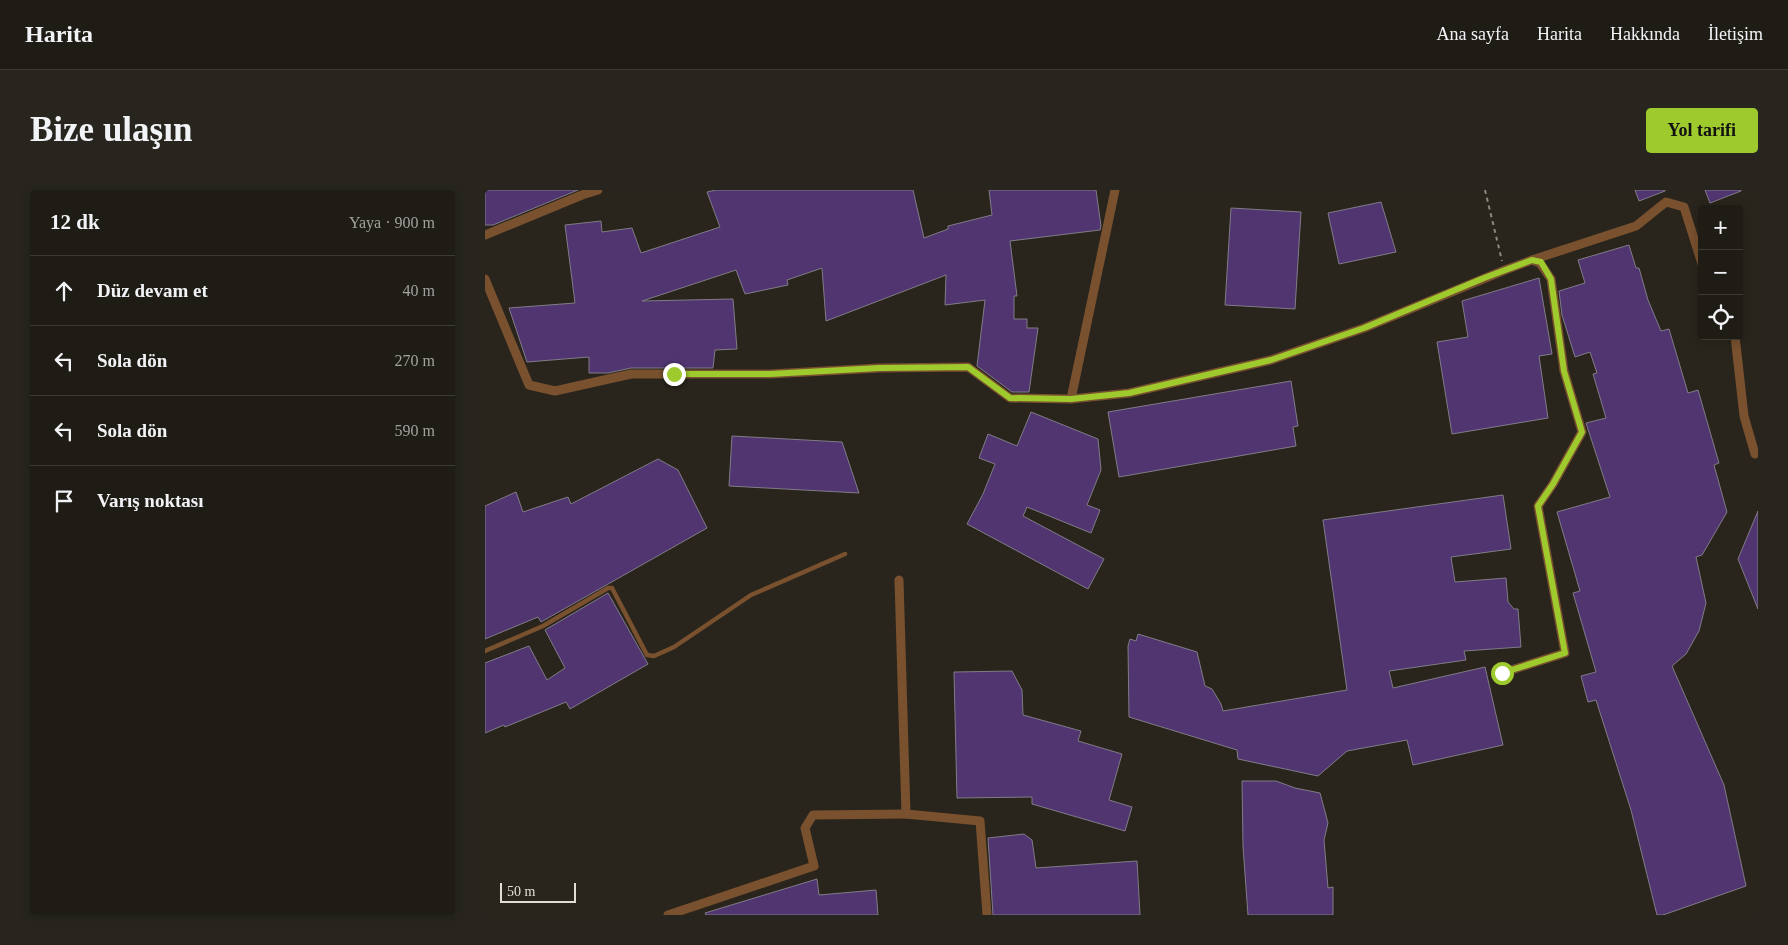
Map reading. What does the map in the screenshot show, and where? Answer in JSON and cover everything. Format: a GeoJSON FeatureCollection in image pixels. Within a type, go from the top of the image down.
{"type":"FeatureCollection","features":[{"type":"Feature","properties":{"kind":"street"},"geometry":{"type":"LineString","coordinates":[[485,235],[582,195],[599,190]]}},
{"type":"Feature","properties":{"kind":"street"},"geometry":{"type":"LineString","coordinates":[[1071,399],[1115,190]]}},
{"type":"Feature","properties":{"kind":"street"},"geometry":{"type":"LineString","coordinates":[[485,279],[529,385],[555,391],[631,374],[770,374],[879,368],[968,367],[1010,398],[1071,399],[1129,393],[1271,360],[1364,328],[1532,260],[1636,226],[1666,202],[1684,207],[1698,251]]}},
{"type":"Feature","properties":{"kind":"street"},"geometry":{"type":"LineString","coordinates":[[1502,673],[1565,653],[1538,506],[1553,484],[1582,432],[1564,371],[1551,279],[1541,262],[1532,260]]}},
{"type":"Feature","properties":{"kind":"street"},"geometry":{"type":"LineString","coordinates":[[1735,340],[1744,416],[1755,454]]}},
{"type":"Feature","properties":{"kind":"street"},"geometry":{"type":"LineString","coordinates":[[899,580],[906,814]]}},
{"type":"Feature","properties":{"kind":"street"},"geometry":{"type":"LineString","coordinates":[[668,915],[815,866],[805,828],[813,815],[906,814],[980,822],[987,915]]}},
{"type":"Feature","properties":{"kind":"lane"},"geometry":{"type":"LineString","coordinates":[[485,651],[543,626],[608,588],[612,588],[647,654],[654,656],[674,647],[751,595],[845,554]]}},
{"type":"Feature","properties":{"kind":"path"},"geometry":{"type":"LineString","coordinates":[[1485,190],[1505,270]]}},
{"type":"Feature","properties":{"kind":"building"},"geometry":{"type":"Polygon","coordinates":[[[485,190],[578,190],[493,225],[485,225],[485,190]]]}},
{"type":"Feature","properties":{"kind":"building"},"geometry":{"type":"Polygon","coordinates":[[[716,190],[913,190],[924,238],[948,229],[948,226],[992,215],[989,190],[1096,190],[1101,226],[1100,230],[1010,241],[1017,296],[1014,296],[1014,319],[1027,319],[1027,328],[1038,328],[1029,392],[1012,392],[977,366],[985,300],[945,305],[946,275],[826,321],[822,268],[787,280],[788,285],[745,294],[736,270],[642,301],[733,299],[737,349],[715,350],[713,368],[631,368],[608,373],[589,373],[589,357],[527,362],[509,308],[575,303],[565,225],[601,221],[602,232],[632,228],[641,253],[720,227],[707,192],[716,190]]]}},
{"type":"Feature","properties":{"kind":"building"},"geometry":{"type":"Polygon","coordinates":[[[1635,190],[1665,190],[1665,191],[1639,201],[1635,190]]]}},
{"type":"Feature","properties":{"kind":"building"},"geometry":{"type":"Polygon","coordinates":[[[1705,190],[1741,190],[1741,191],[1710,203],[1705,190]]]}},
{"type":"Feature","properties":{"kind":"building"},"geometry":{"type":"Polygon","coordinates":[[[1381,202],[1396,252],[1339,264],[1328,213],[1381,202]]]}},
{"type":"Feature","properties":{"kind":"building"},"geometry":{"type":"Polygon","coordinates":[[[1231,208],[1301,212],[1295,309],[1225,305],[1231,208]]]}},
{"type":"Feature","properties":{"kind":"building"},"geometry":{"type":"Polygon","coordinates":[[[1629,245],[1661,331],[1669,329],[1688,393],[1698,390],[1719,463],[1714,465],[1727,512],[1702,555],[1696,557],[1706,603],[1699,631],[1686,654],[1672,666],[1724,785],[1746,886],[1663,915],[1657,915],[1631,810],[1596,700],[1588,702],[1581,676],[1596,672],[1573,593],[1580,591],[1557,512],[1610,497],[1586,423],[1606,418],[1593,374],[1597,373],[1590,352],[1575,357],[1562,315],[1559,291],[1585,283],[1578,260],[1629,245]]]}},
{"type":"Feature","properties":{"kind":"building"},"geometry":{"type":"Polygon","coordinates":[[[1539,278],[1552,354],[1539,356],[1548,418],[1452,434],[1437,342],[1468,337],[1462,301],[1539,278]]]}},
{"type":"Feature","properties":{"kind":"building"},"geometry":{"type":"Polygon","coordinates":[[[1291,381],[1298,426],[1293,427],[1296,446],[1119,477],[1108,412],[1291,381]]]}},
{"type":"Feature","properties":{"kind":"building"},"geometry":{"type":"Polygon","coordinates":[[[1031,412],[1098,439],[1101,470],[1087,505],[1100,510],[1091,533],[1027,507],[1023,516],[1104,559],[1088,589],[967,524],[983,494],[995,464],[979,458],[988,434],[1017,446],[1031,412]]]}},
{"type":"Feature","properties":{"kind":"building"},"geometry":{"type":"Polygon","coordinates":[[[732,436],[842,442],[859,493],[729,486],[732,436]]]}},
{"type":"Feature","properties":{"kind":"building"},"geometry":{"type":"Polygon","coordinates":[[[658,459],[678,470],[707,528],[541,622],[538,617],[485,639],[485,506],[516,492],[523,512],[568,497],[571,504],[658,459]]]}},
{"type":"Feature","properties":{"kind":"building"},"geometry":{"type":"Polygon","coordinates":[[[1503,495],[1511,549],[1451,557],[1455,582],[1506,578],[1508,602],[1514,609],[1518,609],[1521,647],[1464,651],[1466,660],[1389,671],[1393,688],[1485,667],[1503,745],[1413,765],[1407,740],[1347,751],[1318,776],[1238,759],[1237,750],[1129,717],[1128,646],[1130,639],[1136,641],[1138,634],[1197,652],[1205,686],[1212,689],[1223,711],[1347,690],[1323,520],[1503,495]]]}},
{"type":"Feature","properties":{"kind":"building"},"geometry":{"type":"Polygon","coordinates":[[[1758,511],[1758,609],[1738,559],[1758,511]]]}},
{"type":"Feature","properties":{"kind":"building"},"geometry":{"type":"Polygon","coordinates":[[[608,593],[648,664],[570,709],[566,702],[505,727],[504,725],[485,733],[485,663],[529,646],[547,680],[565,668],[545,630],[608,593]]]}},
{"type":"Feature","properties":{"kind":"building"},"geometry":{"type":"Polygon","coordinates":[[[1012,671],[1022,690],[1023,715],[1081,731],[1078,741],[1122,754],[1109,800],[1132,807],[1125,831],[1032,804],[1032,797],[957,798],[954,672],[1012,671]]]}},
{"type":"Feature","properties":{"kind":"building"},"geometry":{"type":"Polygon","coordinates":[[[1242,781],[1276,781],[1295,788],[1320,793],[1328,823],[1324,840],[1328,888],[1333,887],[1333,915],[1248,915],[1243,846],[1242,781]]]}},
{"type":"Feature","properties":{"kind":"building"},"geometry":{"type":"Polygon","coordinates":[[[1024,834],[1032,840],[1036,868],[1137,861],[1140,915],[993,915],[988,838],[1024,834]]]}},
{"type":"Feature","properties":{"kind":"building"},"geometry":{"type":"Polygon","coordinates":[[[817,879],[819,895],[876,890],[878,915],[706,915],[705,913],[817,879]]]}},
{"type":"Feature","properties":{"kind":"route"},"geometry":{"type":"LineString","coordinates":[[674,374],[770,374],[879,368],[968,367],[1010,398],[1071,399],[1129,393],[1271,360],[1364,328],[1532,260],[1541,262],[1551,279],[1564,371],[1582,432],[1553,484],[1538,506],[1565,653],[1502,673]]}}]}
